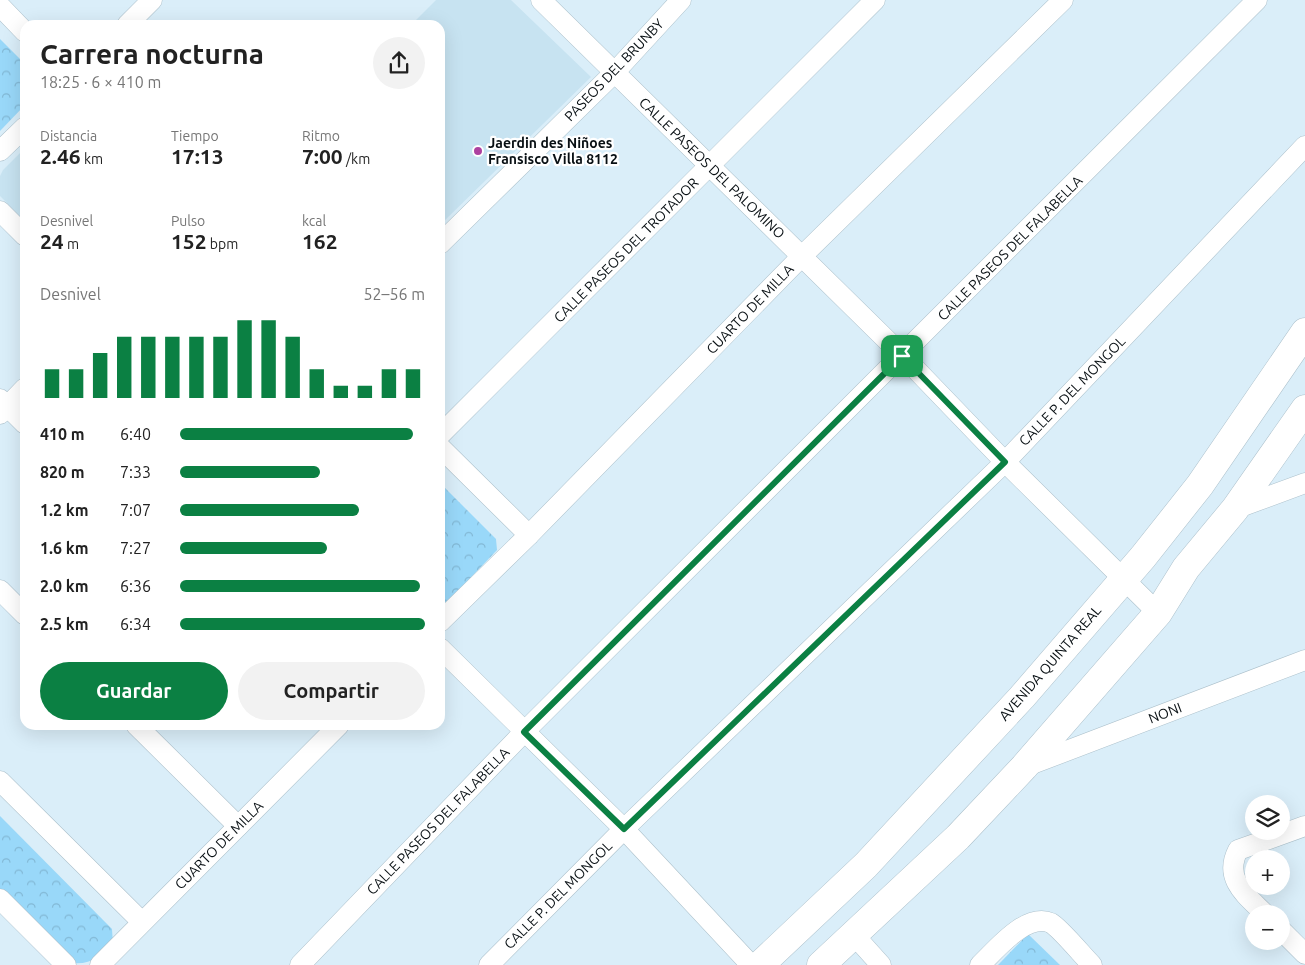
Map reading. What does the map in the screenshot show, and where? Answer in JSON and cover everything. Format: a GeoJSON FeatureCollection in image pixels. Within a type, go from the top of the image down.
{"type":"FeatureCollection","features":[{"type":"Feature","properties":{"kind":"main road","name":"AVENIDA QUINTA REAL"},"geometry":{"type":"LineString","coordinates":[[760,965],[866,865],[1022,697],[1123,580],[1200,485],[1305,332]]}},
{"type":"Feature","properties":{"kind":"main road"},"geometry":{"type":"LineString","coordinates":[[821,965],[958,837],[1024,767],[1158,613],[1186,568],[1235,509],[1305,409]]}},
{"type":"Feature","properties":{"kind":"street"},"geometry":{"type":"LineString","coordinates":[[132,20],[152,0]]}},
{"type":"Feature","properties":{"kind":"street","name":"CALLE PASEOS DEL PALOMINO"},"geometry":{"type":"LineString","coordinates":[[541,0],[802,256],[1005,462],[1158,613]]}},
{"type":"Feature","properties":{"kind":"street","name":"PASEOS DEL BRUNBY"},"geometry":{"type":"LineString","coordinates":[[445,239],[614,73],[681,0]]}},
{"type":"Feature","properties":{"kind":"street","name":"CALLE PASEOS DEL TROTADOR"},"geometry":{"type":"LineString","coordinates":[[445,430],[875,0]]}},
{"type":"Feature","properties":{"kind":"street","name":"CUARTO DE MILLA"},"geometry":{"type":"LineString","coordinates":[[445,617],[529,535],[802,256],[1062,0]]}},
{"type":"Feature","properties":{"kind":"street","name":"CALLE PASEOS DEL FALABELLA"},"geometry":{"type":"LineString","coordinates":[[300,965],[524,732],[1257,0]]}},
{"type":"Feature","properties":{"kind":"street"},"geometry":{"type":"LineString","coordinates":[[0,6],[20,27]]}},
{"type":"Feature","properties":{"kind":"street"},"geometry":{"type":"LineString","coordinates":[[0,151],[20,132]]}},
{"type":"Feature","properties":{"kind":"street","name":"CALLE P. DEL MONGOL"},"geometry":{"type":"LineString","coordinates":[[489,965],[624,829],[1005,462],[1305,146]]}},
{"type":"Feature","properties":{"kind":"street"},"geometry":{"type":"LineString","coordinates":[[0,211],[20,231]]}},
{"type":"Feature","properties":{"kind":"street"},"geometry":{"type":"LineString","coordinates":[[20,392],[2,407],[20,420]]}},
{"type":"Feature","properties":{"kind":"street"},"geometry":{"type":"LineString","coordinates":[[445,452],[529,535]]}},
{"type":"Feature","properties":{"kind":"street"},"geometry":{"type":"LineString","coordinates":[[1235,509],[1305,483]]}},
{"type":"Feature","properties":{"kind":"street"},"geometry":{"type":"LineString","coordinates":[[0,590],[20,610]]}},
{"type":"Feature","properties":{"kind":"street"},"geometry":{"type":"LineString","coordinates":[[445,653],[624,829],[751,965]]}},
{"type":"Feature","properties":{"kind":"street","name":"NONI"},"geometry":{"type":"LineString","coordinates":[[1024,767],[1305,660]]}},
{"type":"Feature","properties":{"kind":"street"},"geometry":{"type":"LineString","coordinates":[[141,730],[238,826]]}},
{"type":"Feature","properties":{"kind":"street","name":"CUARTO DE MILLA"},"geometry":{"type":"LineString","coordinates":[[100,965],[330,730]]}},
{"type":"Feature","properties":{"kind":"street"},"geometry":{"type":"LineString","coordinates":[[0,781],[142,922]]}},
{"type":"Feature","properties":{"kind":"street"},"geometry":{"type":"LineString","coordinates":[[1256,905],[1235,884],[1232,868],[1233,859],[1238,850],[1305,826]]}},
{"type":"Feature","properties":{"kind":"street"},"geometry":{"type":"LineString","coordinates":[[0,899],[66,965]]}},
{"type":"Feature","properties":{"kind":"street"},"geometry":{"type":"LineString","coordinates":[[980,965],[1021,927],[1030,922],[1040,921],[1052,924],[1092,965]]}},
{"type":"Feature","properties":{"kind":"street"},"geometry":{"type":"LineString","coordinates":[[854,935],[881,965]]}},
{"type":"Feature","properties":{"kind":"street"},"geometry":{"type":"LineString","coordinates":[[1290,939],[1305,954]]}},
{"type":"Feature","properties":{"kind":"shaded area","name":"Jaerdin des Niñoes Fransisco Villa 8112"},"geometry":{"type":"Polygon","coordinates":[[[436,0],[511,0],[591,77],[445,220],[445,20],[416,20],[436,0]]]}},
{"type":"Feature","properties":{"kind":"shaded area"},"geometry":{"type":"Polygon","coordinates":[[[20,153],[20,216],[0,196],[0,176],[3,170],[20,153]]]}},
{"type":"Feature","properties":{"kind":"green space"},"geometry":{"type":"Polygon","coordinates":[[[0,39],[20,59],[20,110],[0,131],[0,39]]]}},
{"type":"Feature","properties":{"kind":"green space"},"geometry":{"type":"Polygon","coordinates":[[[445,488],[496,539],[497,550],[445,605],[445,488]]]}},
{"type":"Feature","properties":{"kind":"green space"},"geometry":{"type":"Polygon","coordinates":[[[0,816],[112,929],[113,944],[100,956],[85,963],[72,963],[0,891],[0,816]]]}},
{"type":"Feature","properties":{"kind":"green space"},"geometry":{"type":"Polygon","coordinates":[[[1028,934],[1060,965],[998,965],[1028,934]]]}},
{"type":"Feature","properties":{"kind":"place","name":"Jaerdin des Niñoes Fransisco Villa 8112"},"geometry":{"type":"Point","coordinates":[478,151]}},
{"type":"Feature","properties":{"kind":"route"},"geometry":{"type":"LineString","coordinates":[[902,356],[1005,462],[624,829],[524,732],[902,356]]}}]}
